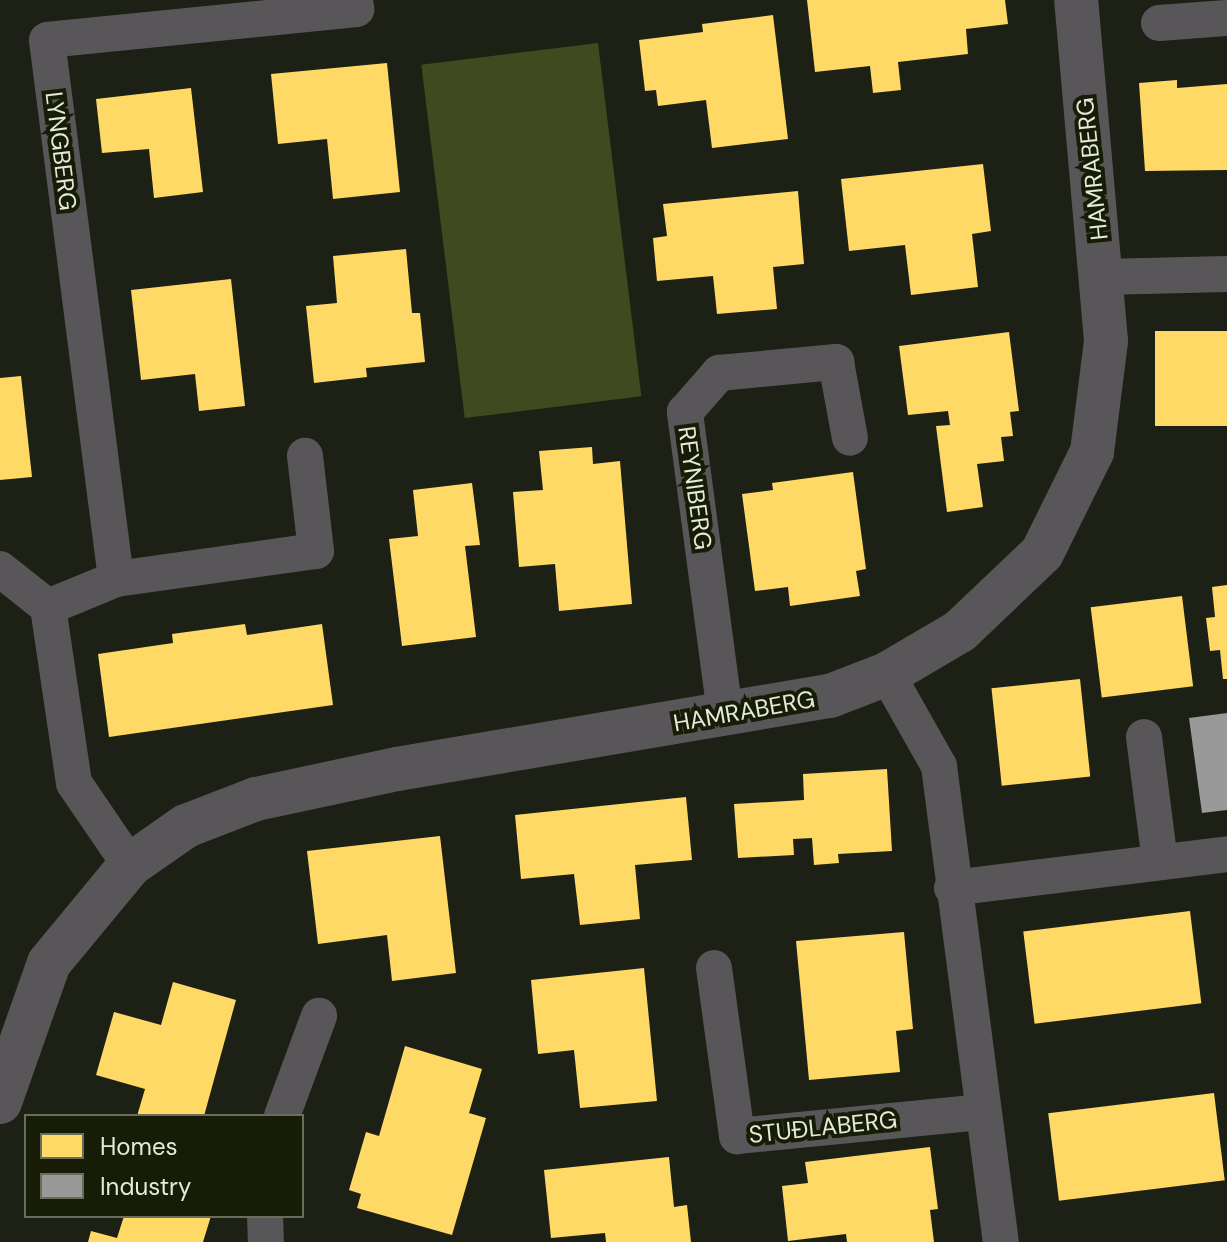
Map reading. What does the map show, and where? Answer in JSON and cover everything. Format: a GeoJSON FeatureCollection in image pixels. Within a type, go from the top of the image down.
{"type":"FeatureCollection","features":[{"type":"Feature","properties":{"kind":"street","name":"LYNGBERG"},"geometry":{"type":"LineString","coordinates":[[116,579],[47,40],[356,9],[355,0]]}},
{"type":"Feature","properties":{"kind":"street","name":"HAMRABERG"},"geometry":{"type":"LineString","coordinates":[[0,1102],[49,963],[130,865],[186,826],[256,799],[830,696],[887,674],[960,631],[1042,553],[1092,452],[1106,341],[1103,277],[1076,0]]}},
{"type":"Feature","properties":{"kind":"street"},"geometry":{"type":"LineString","coordinates":[[1159,23],[1227,18]]}},
{"type":"Feature","properties":{"kind":"street"},"geometry":{"type":"LineString","coordinates":[[1103,277],[1227,274]]}},
{"type":"Feature","properties":{"kind":"street","name":"REYNIBERG"},"geometry":{"type":"LineString","coordinates":[[725,713],[685,412],[719,373],[836,362],[850,438]]}},
{"type":"Feature","properties":{"kind":"street"},"geometry":{"type":"LineString","coordinates":[[48,607],[116,579],[316,551],[305,456]]}},
{"type":"Feature","properties":{"kind":"street"},"geometry":{"type":"LineString","coordinates":[[0,569],[48,607],[74,783],[130,865]]}},
{"type":"Feature","properties":{"kind":"street"},"geometry":{"type":"LineString","coordinates":[[887,674],[939,766],[981,1112],[1001,1242]]}},
{"type":"Feature","properties":{"kind":"street"},"geometry":{"type":"LineString","coordinates":[[1144,737],[1160,862]]}},
{"type":"Feature","properties":{"kind":"street"},"geometry":{"type":"LineString","coordinates":[[952,888],[1227,854]]}},
{"type":"Feature","properties":{"kind":"street","name":"STUÐLABERG"},"geometry":{"type":"LineString","coordinates":[[714,968],[737,1136],[981,1112]]}},
{"type":"Feature","properties":{"kind":"street"},"geometry":{"type":"LineString","coordinates":[[283,1114],[319,1016]]}},
{"type":"Feature","properties":{"kind":"street"},"geometry":{"type":"LineString","coordinates":[[265,1218],[266,1242]]}},
{"type":"Feature","properties":{"kind":"green space"},"geometry":{"type":"Polygon","coordinates":[[[598,43],[641,396],[465,418],[421,65],[598,43]]]}},
{"type":"Feature","properties":{"kind":"building: Homes"},"geometry":{"type":"Polygon","coordinates":[[[807,0],[1005,0],[1008,24],[966,29],[968,54],[898,62],[901,90],[873,93],[870,66],[815,72],[807,0]]]}},
{"type":"Feature","properties":{"kind":"building: Homes"},"geometry":{"type":"Polygon","coordinates":[[[773,15],[788,139],[712,148],[706,100],[658,106],[656,90],[645,91],[639,40],[703,32],[702,24],[773,15]]]}},
{"type":"Feature","properties":{"kind":"building: Homes"},"geometry":{"type":"Polygon","coordinates":[[[387,63],[400,192],[333,199],[327,139],[278,144],[271,74],[387,63]]]}},
{"type":"Feature","properties":{"kind":"building: Homes"},"geometry":{"type":"Polygon","coordinates":[[[1177,80],[1177,88],[1227,84],[1227,170],[1145,171],[1139,83],[1177,80]]]}},
{"type":"Feature","properties":{"kind":"building: Homes"},"geometry":{"type":"Polygon","coordinates":[[[191,88],[203,192],[154,198],[149,149],[102,153],[96,99],[191,88]]]}},
{"type":"Feature","properties":{"kind":"building: Homes"},"geometry":{"type":"Polygon","coordinates":[[[983,164],[991,231],[972,234],[978,287],[911,295],[905,245],[849,251],[841,179],[983,164]]]}},
{"type":"Feature","properties":{"kind":"building: Homes"},"geometry":{"type":"Polygon","coordinates":[[[798,191],[804,264],[773,267],[777,309],[717,314],[713,276],[657,281],[653,238],[667,236],[663,204],[798,191]]]}},
{"type":"Feature","properties":{"kind":"building: Homes"},"geometry":{"type":"Polygon","coordinates":[[[406,249],[412,313],[420,313],[425,362],[366,368],[367,377],[314,383],[306,306],[337,303],[333,256],[406,249]]]}},
{"type":"Feature","properties":{"kind":"building: Homes"},"geometry":{"type":"Polygon","coordinates":[[[231,279],[245,406],[199,411],[195,374],[141,380],[131,290],[231,279]]]}},
{"type":"Feature","properties":{"kind":"building: Homes"},"geometry":{"type":"Polygon","coordinates":[[[1155,331],[1227,331],[1227,426],[1155,426],[1155,331]]]}},
{"type":"Feature","properties":{"kind":"building: Homes"},"geometry":{"type":"Polygon","coordinates":[[[1009,332],[1019,411],[1010,412],[1013,436],[1001,437],[1004,461],[977,464],[983,507],[947,512],[936,426],[950,425],[948,411],[908,415],[899,346],[1009,332]]]}},
{"type":"Feature","properties":{"kind":"building: Homes"},"geometry":{"type":"Polygon","coordinates":[[[21,376],[32,477],[0,480],[0,378],[21,376]]]}},
{"type":"Feature","properties":{"kind":"building: Homes"},"geometry":{"type":"Polygon","coordinates":[[[592,447],[593,464],[620,461],[632,604],[559,611],[555,564],[519,567],[513,492],[543,490],[539,451],[592,447]]]}},
{"type":"Feature","properties":{"kind":"building: Homes"},"geometry":{"type":"Polygon","coordinates":[[[853,472],[866,569],[856,571],[860,596],[790,606],[788,587],[755,591],[742,494],[773,490],[772,483],[853,472]]]}},
{"type":"Feature","properties":{"kind":"building: Homes"},"geometry":{"type":"Polygon","coordinates":[[[472,483],[480,545],[465,546],[476,637],[402,646],[389,539],[418,536],[413,490],[472,483]]]}},
{"type":"Feature","properties":{"kind":"building: Homes"},"geometry":{"type":"Polygon","coordinates":[[[1227,585],[1227,679],[1223,679],[1220,650],[1210,651],[1206,618],[1215,617],[1212,587],[1227,585]]]}},
{"type":"Feature","properties":{"kind":"building: Homes"},"geometry":{"type":"Polygon","coordinates":[[[1182,596],[1193,686],[1102,698],[1091,607],[1182,596]]]}},
{"type":"Feature","properties":{"kind":"building: Homes"},"geometry":{"type":"Polygon","coordinates":[[[245,624],[247,635],[322,624],[333,705],[109,737],[98,654],[173,643],[172,634],[245,624]]]}},
{"type":"Feature","properties":{"kind":"building: Homes"},"geometry":{"type":"Polygon","coordinates":[[[1080,679],[1090,776],[1002,786],[991,688],[1080,679]]]}},
{"type":"Feature","properties":{"kind":"building: Homes"},"geometry":{"type":"Polygon","coordinates":[[[887,769],[892,851],[838,854],[839,863],[814,865],[812,838],[793,839],[794,855],[738,858],[734,804],[804,800],[803,774],[887,769]]]}},
{"type":"Feature","properties":{"kind":"building: Homes"},"geometry":{"type":"Polygon","coordinates":[[[686,797],[692,860],[635,865],[640,919],[580,925],[574,874],[521,879],[515,815],[686,797]]]}},
{"type":"Feature","properties":{"kind":"building: Homes"},"geometry":{"type":"Polygon","coordinates":[[[440,836],[456,973],[392,981],[387,935],[318,944],[307,851],[440,836]]]}},
{"type":"Feature","properties":{"kind":"building: Homes"},"geometry":{"type":"Polygon","coordinates":[[[1190,911],[1201,1003],[1035,1024],[1023,931],[1190,911]]]}},
{"type":"Feature","properties":{"kind":"building: Homes"},"geometry":{"type":"Polygon","coordinates":[[[904,932],[913,1029],[896,1031],[900,1072],[809,1080],[796,941],[904,932]]]}},
{"type":"Feature","properties":{"kind":"building: Homes"},"geometry":{"type":"Polygon","coordinates":[[[644,968],[657,1101],[580,1108],[574,1050],[538,1054],[531,980],[644,968]]]}},
{"type":"Feature","properties":{"kind":"building: Homes"},"geometry":{"type":"Polygon","coordinates":[[[173,982],[236,1000],[205,1114],[138,1114],[145,1089],[96,1075],[114,1012],[161,1025],[173,982]]]}},
{"type":"Feature","properties":{"kind":"building: Homes"},"geometry":{"type":"Polygon","coordinates":[[[405,1046],[482,1069],[469,1113],[486,1118],[452,1235],[357,1208],[361,1194],[349,1190],[366,1132],[379,1136],[405,1046]]]}},
{"type":"Feature","properties":{"kind":"building: Homes"},"geometry":{"type":"Polygon","coordinates":[[[1214,1093],[1225,1180],[1059,1201],[1048,1113],[1214,1093]]]}},
{"type":"Feature","properties":{"kind":"building: Homes"},"geometry":{"type":"Polygon","coordinates":[[[930,1147],[938,1209],[930,1210],[934,1242],[847,1242],[846,1234],[788,1241],[782,1186],[808,1183],[805,1162],[930,1147]]]}},
{"type":"Feature","properties":{"kind":"building: Homes"},"geometry":{"type":"Polygon","coordinates":[[[669,1157],[674,1207],[687,1205],[691,1242],[606,1242],[605,1233],[551,1238],[544,1170],[669,1157]]]}},
{"type":"Feature","properties":{"kind":"building: Homes"},"geometry":{"type":"Polygon","coordinates":[[[123,1218],[210,1218],[203,1242],[88,1242],[91,1231],[117,1238],[123,1218]]]}},
{"type":"Feature","properties":{"kind":"building: Industry"},"geometry":{"type":"Polygon","coordinates":[[[1227,713],[1227,810],[1202,813],[1189,718],[1227,713]]]}}]}
